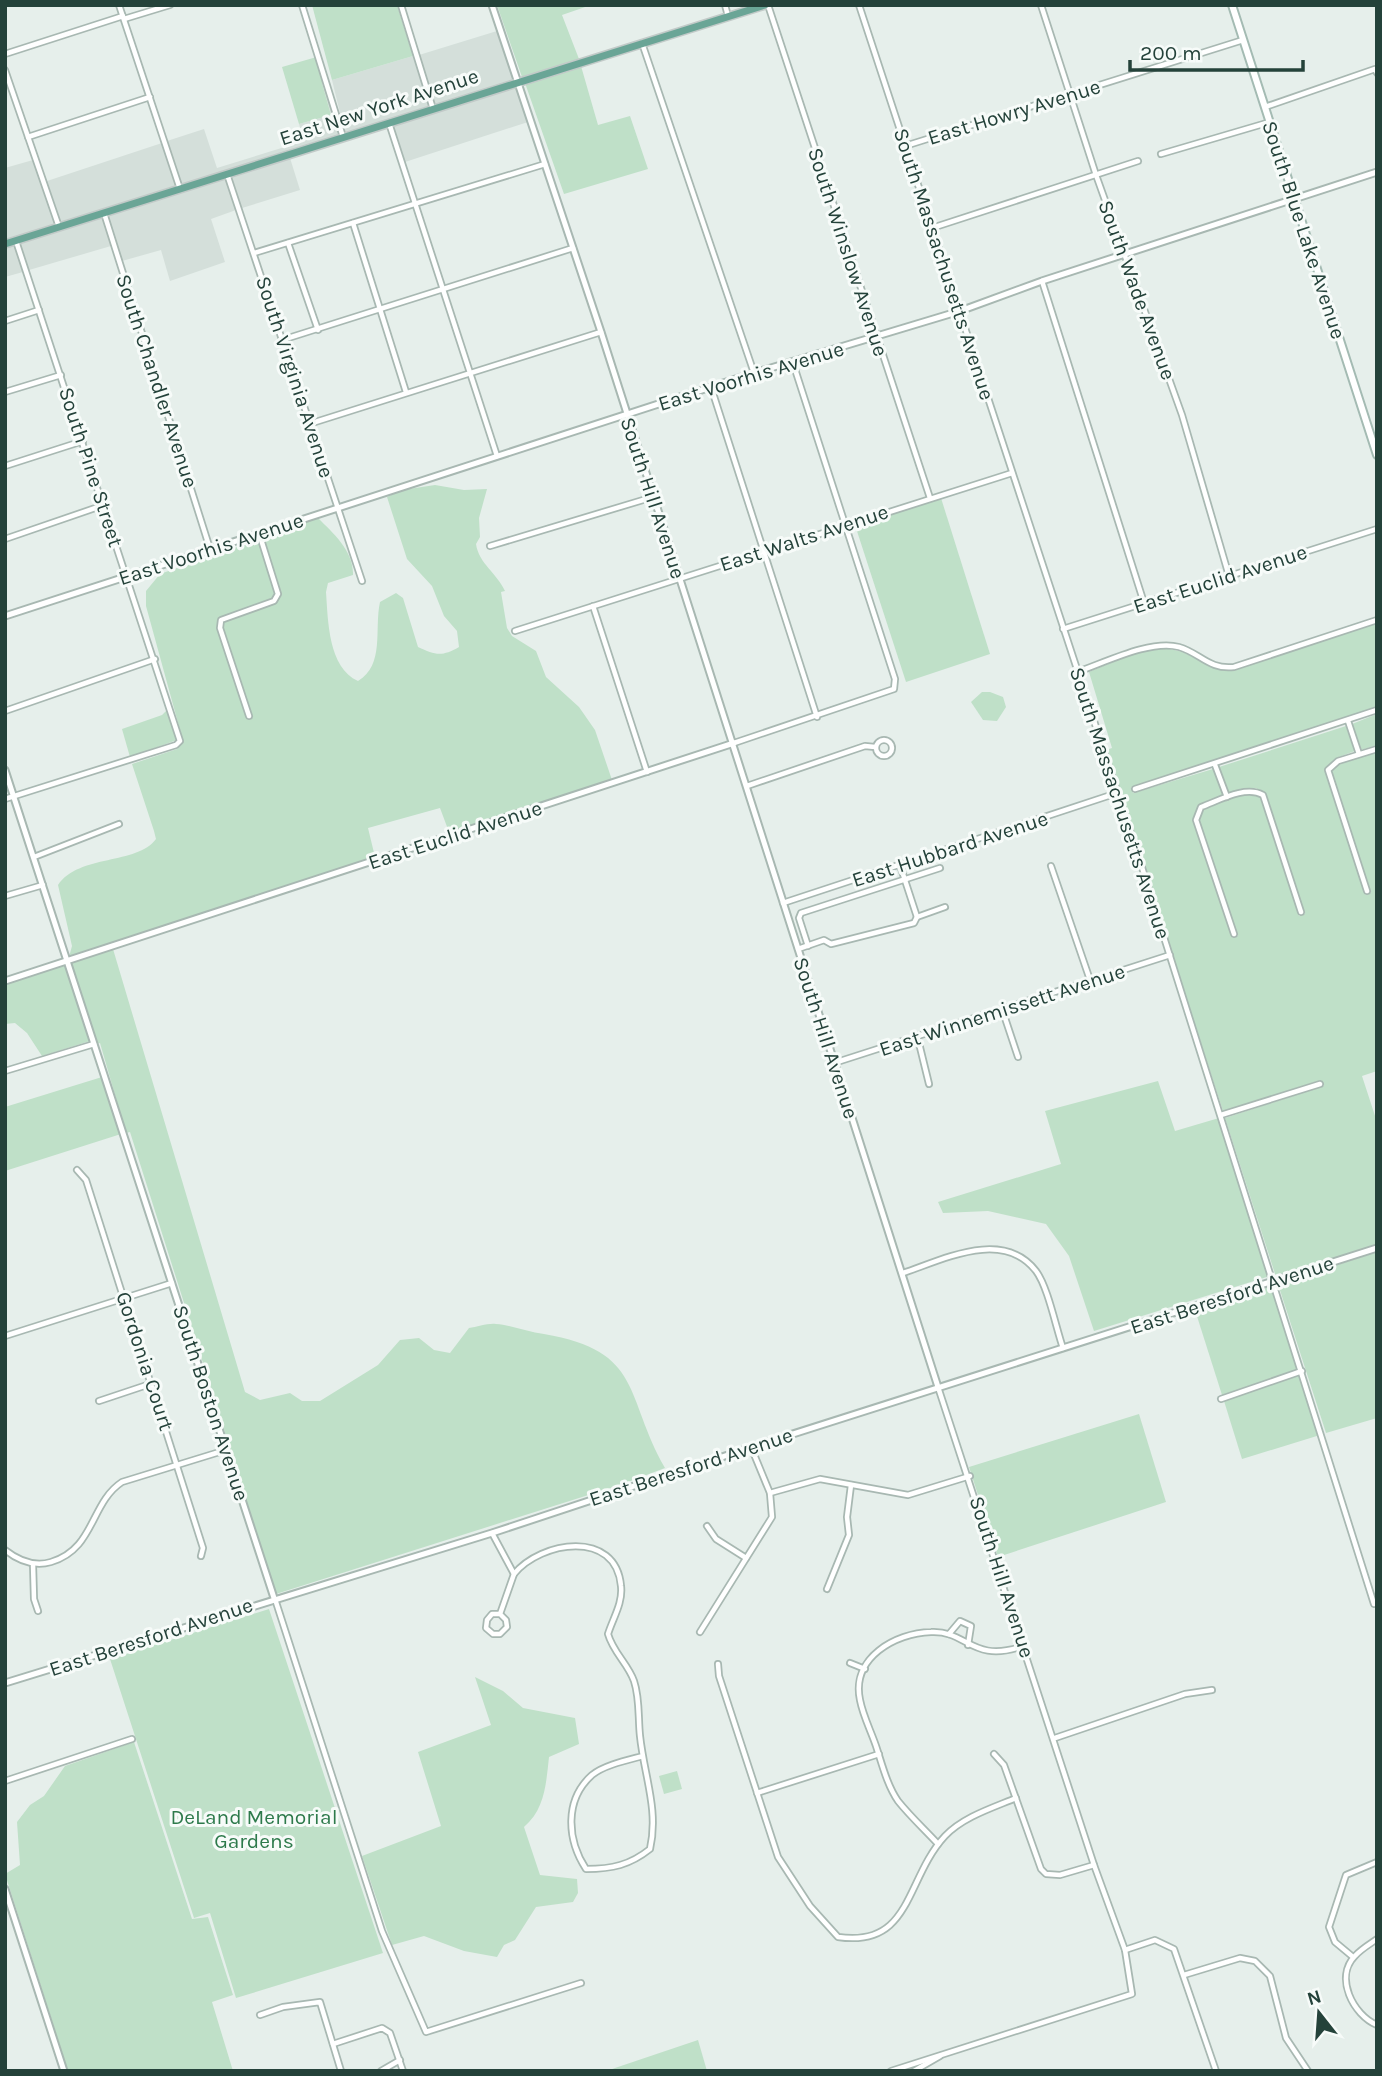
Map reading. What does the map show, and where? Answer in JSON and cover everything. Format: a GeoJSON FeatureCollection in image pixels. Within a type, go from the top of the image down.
{"type":"FeatureCollection","features":[{"type":"Feature","properties":{"kind":"main road","name":"East New York Avenue"},"geometry":{"type":"LineString","coordinates":[[5,244],[766,5]]}},
{"type":"Feature","properties":{"kind":"main road","name":"South Blue Lake Avenue"},"geometry":{"type":"LineString","coordinates":[[1232,5],[1377,454]]}},
{"type":"Feature","properties":{"kind":"street"},"geometry":{"type":"LineString","coordinates":[[119,5],[180,189]]}},
{"type":"Feature","properties":{"kind":"street"},"geometry":{"type":"LineString","coordinates":[[5,54],[170,5]]}},
{"type":"Feature","properties":{"kind":"street"},"geometry":{"type":"LineString","coordinates":[[302,5],[343,137]]}},
{"type":"Feature","properties":{"kind":"street"},"geometry":{"type":"LineString","coordinates":[[401,5],[433,109]]}},
{"type":"Feature","properties":{"kind":"street","name":"South Hill Avenue"},"geometry":{"type":"LineString","coordinates":[[492,5],[734,743],[833,1064],[970,1476],[1094,1864],[1125,1950],[1132,1994],[942,2056]]}},
{"type":"Feature","properties":{"kind":"street"},"geometry":{"type":"LineString","coordinates":[[725,5],[728,16]]}},
{"type":"Feature","properties":{"kind":"street","name":"South Winslow Avenue"},"geometry":{"type":"LineString","coordinates":[[766,5],[930,498]]}},
{"type":"Feature","properties":{"kind":"street","name":"South Massachusetts Avenue"},"geometry":{"type":"LineString","coordinates":[[859,5],[1170,955],[1374,1604]]}},
{"type":"Feature","properties":{"kind":"street","name":"South Wade Avenue"},"geometry":{"type":"LineString","coordinates":[[1041,5],[1096,175],[1182,415],[1229,576]]}},
{"type":"Feature","properties":{"kind":"street","name":"East Howry Avenue"},"geometry":{"type":"LineString","coordinates":[[905,146],[1244,40]]}},
{"type":"Feature","properties":{"kind":"street"},"geometry":{"type":"LineString","coordinates":[[642,43],[754,373]]}},
{"type":"Feature","properties":{"kind":"street"},"geometry":{"type":"LineString","coordinates":[[1265,107],[1376,69],[1377,73]]}},
{"type":"Feature","properties":{"kind":"street"},"geometry":{"type":"LineString","coordinates":[[5,70],[59,227]]}},
{"type":"Feature","properties":{"kind":"street"},"geometry":{"type":"LineString","coordinates":[[28,137],[150,97]]}},
{"type":"Feature","properties":{"kind":"street"},"geometry":{"type":"LineString","coordinates":[[389,122],[497,456]]}},
{"type":"Feature","properties":{"kind":"street"},"geometry":{"type":"LineString","coordinates":[[1161,154],[1270,122]]}},
{"type":"Feature","properties":{"kind":"street"},"geometry":{"type":"LineString","coordinates":[[932,228],[1138,161]]}},
{"type":"Feature","properties":{"kind":"street"},"geometry":{"type":"LineString","coordinates":[[254,253],[545,164]]}},
{"type":"Feature","properties":{"kind":"street","name":"East Voorhis Avenue"},"geometry":{"type":"LineString","coordinates":[[5,616],[754,373],[960,311],[1126,253],[1377,172]]}},
{"type":"Feature","properties":{"kind":"street","name":"South Virginia Avenue"},"geometry":{"type":"LineString","coordinates":[[227,174],[362,581]]}},
{"type":"Feature","properties":{"kind":"street","name":"South Chandler Avenue"},"geometry":{"type":"LineString","coordinates":[[104,213],[210,549]]}},
{"type":"Feature","properties":{"kind":"street"},"geometry":{"type":"LineString","coordinates":[[352,223],[406,392]]}},
{"type":"Feature","properties":{"kind":"street","name":"South Pine Street"},"geometry":{"type":"LineString","coordinates":[[14,797],[176,746],[180,741],[16,241]]}},
{"type":"Feature","properties":{"kind":"street"},"geometry":{"type":"LineString","coordinates":[[288,243],[318,330]]}},
{"type":"Feature","properties":{"kind":"street"},"geometry":{"type":"LineString","coordinates":[[282,340],[573,248]]}},
{"type":"Feature","properties":{"kind":"street"},"geometry":{"type":"LineString","coordinates":[[1042,281],[1144,603]]}},
{"type":"Feature","properties":{"kind":"street"},"geometry":{"type":"LineString","coordinates":[[5,321],[39,310]]}},
{"type":"Feature","properties":{"kind":"street"},"geometry":{"type":"LineString","coordinates":[[309,424],[601,332]]}},
{"type":"Feature","properties":{"kind":"street"},"geometry":{"type":"LineString","coordinates":[[793,363],[845,525]]}},
{"type":"Feature","properties":{"kind":"street"},"geometry":{"type":"LineString","coordinates":[[5,392],[61,374]]}},
{"type":"Feature","properties":{"kind":"street"},"geometry":{"type":"LineString","coordinates":[[711,387],[817,717]]}},
{"type":"Feature","properties":{"kind":"street"},"geometry":{"type":"LineString","coordinates":[[5,466],[82,441]]}},
{"type":"Feature","properties":{"kind":"street","name":"East Walts Avenue"},"geometry":{"type":"LineString","coordinates":[[515,631],[1012,473]]}},
{"type":"Feature","properties":{"kind":"street"},"geometry":{"type":"LineString","coordinates":[[490,546],[653,497]]}},
{"type":"Feature","properties":{"kind":"street"},"geometry":{"type":"LineString","coordinates":[[5,539],[104,505]]}},
{"type":"Feature","properties":{"kind":"street","name":"East Euclid Avenue"},"geometry":{"type":"LineString","coordinates":[[5,981],[817,717],[894,689],[895,679],[845,525]]}},
{"type":"Feature","properties":{"kind":"street","name":"East Euclid Avenue"},"geometry":{"type":"LineString","coordinates":[[1063,629],[1377,529]]}},
{"type":"Feature","properties":{"kind":"street"},"geometry":{"type":"LineString","coordinates":[[249,716],[220,628],[221,620],[228,615],[274,601],[278,594],[259,533]]}},
{"type":"Feature","properties":{"kind":"street"},"geometry":{"type":"LineString","coordinates":[[593,606],[647,772]]}},
{"type":"Feature","properties":{"kind":"street"},"geometry":{"type":"LineString","coordinates":[[1077,672],[1163,646],[1183,649],[1212,666],[1234,667],[1377,620]]}},
{"type":"Feature","properties":{"kind":"street"},"geometry":{"type":"LineString","coordinates":[[5,711],[155,659]]}},
{"type":"Feature","properties":{"kind":"street"},"geometry":{"type":"LineString","coordinates":[[1135,789],[1377,710]]}},
{"type":"Feature","properties":{"kind":"street"},"geometry":{"type":"LineString","coordinates":[[1348,721],[1359,754]]}},
{"type":"Feature","properties":{"kind":"street"},"geometry":{"type":"LineString","coordinates":[[747,786],[865,746],[875,747]]}},
{"type":"Feature","properties":{"kind":"street"},"geometry":{"type":"LineString","coordinates":[[1367,891],[1328,770],[1338,761],[1377,749]]}},
{"type":"Feature","properties":{"kind":"street"},"geometry":{"type":"LineString","coordinates":[[1215,765],[1227,797]]}},
{"type":"Feature","properties":{"kind":"street","name":"South Boston Avenue"},"geometry":{"type":"LineString","coordinates":[[5,770],[382,1931],[426,2032],[581,1983]]}},
{"type":"Feature","properties":{"kind":"street"},"geometry":{"type":"LineString","coordinates":[[1234,934],[1196,820],[1201,807],[1227,797],[1248,791],[1263,795],[1301,912]]}},
{"type":"Feature","properties":{"kind":"street","name":"East Hubbard Avenue"},"geometry":{"type":"LineString","coordinates":[[783,903],[1117,793]]}},
{"type":"Feature","properties":{"kind":"street"},"geometry":{"type":"LineString","coordinates":[[5,799],[14,797]]}},
{"type":"Feature","properties":{"kind":"street"},"geometry":{"type":"LineString","coordinates":[[34,857],[119,824]]}},
{"type":"Feature","properties":{"kind":"street"},"geometry":{"type":"LineString","coordinates":[[900,865],[917,917]]}},
{"type":"Feature","properties":{"kind":"street"},"geometry":{"type":"LineString","coordinates":[[1051,866],[1090,980]]}},
{"type":"Feature","properties":{"kind":"street"},"geometry":{"type":"LineString","coordinates":[[807,946],[799,918],[801,913],[940,868]]}},
{"type":"Feature","properties":{"kind":"street"},"geometry":{"type":"LineString","coordinates":[[5,896],[43,885]]}},
{"type":"Feature","properties":{"kind":"street"},"geometry":{"type":"LineString","coordinates":[[798,948],[824,940],[831,944],[914,923],[917,917],[945,907]]}},
{"type":"Feature","properties":{"kind":"street","name":"East Winnemissett Avenue"},"geometry":{"type":"LineString","coordinates":[[833,1064],[1170,955]]}},
{"type":"Feature","properties":{"kind":"street"},"geometry":{"type":"LineString","coordinates":[[1002,1009],[1018,1056]]}},
{"type":"Feature","properties":{"kind":"street"},"geometry":{"type":"LineString","coordinates":[[917,1035],[929,1084]]}},
{"type":"Feature","properties":{"kind":"street"},"geometry":{"type":"LineString","coordinates":[[5,1072],[94,1044]]}},
{"type":"Feature","properties":{"kind":"street"},"geometry":{"type":"LineString","coordinates":[[1221,1115],[1320,1084]]}},
{"type":"Feature","properties":{"kind":"street","name":"Gordonia Court"},"geometry":{"type":"LineString","coordinates":[[77,1170],[86,1180],[126,1298],[203,1548],[201,1556]]}},
{"type":"Feature","properties":{"kind":"street"},"geometry":{"type":"LineString","coordinates":[[903,1273],[977,1248],[1012,1254],[1037,1272],[1063,1348]]}},
{"type":"Feature","properties":{"kind":"street","name":"East Beresford Avenue"},"geometry":{"type":"LineString","coordinates":[[5,1683],[274,1598],[492,1534],[751,1447],[1377,1248]]}},
{"type":"Feature","properties":{"kind":"street"},"geometry":{"type":"LineString","coordinates":[[5,1336],[172,1283]]}},
{"type":"Feature","properties":{"kind":"street"},"geometry":{"type":"LineString","coordinates":[[1221,1399],[1302,1371]]}},
{"type":"Feature","properties":{"kind":"street"},"geometry":{"type":"LineString","coordinates":[[99,1401],[153,1383]]}},
{"type":"Feature","properties":{"kind":"street"},"geometry":{"type":"LineString","coordinates":[[700,1632],[772,1517],[771,1493],[751,1447]]}},
{"type":"Feature","properties":{"kind":"street"},"geometry":{"type":"LineString","coordinates":[[5,1550],[18,1560],[33,1564],[60,1559],[76,1549],[111,1490],[122,1482],[226,1450]]}},
{"type":"Feature","properties":{"kind":"street"},"geometry":{"type":"LineString","coordinates":[[771,1493],[820,1479],[908,1495],[970,1476]]}},
{"type":"Feature","properties":{"kind":"street"},"geometry":{"type":"LineString","coordinates":[[827,1589],[849,1535],[847,1517],[851,1485]]}},
{"type":"Feature","properties":{"kind":"street"},"geometry":{"type":"LineString","coordinates":[[707,1526],[716,1539],[746,1558]]}},
{"type":"Feature","properties":{"kind":"street"},"geometry":{"type":"LineString","coordinates":[[492,1534],[514,1574]]}},
{"type":"Feature","properties":{"kind":"street"},"geometry":{"type":"LineString","coordinates":[[500,1614],[514,1574],[532,1558],[573,1545],[600,1550],[612,1562],[619,1575],[621,1600],[608,1634],[614,1650],[633,1678],[637,1692],[643,1756],[655,1826],[650,1849],[634,1862],[608,1869],[586,1869],[575,1849],[571,1807],[592,1775],[643,1756]]}},
{"type":"Feature","properties":{"kind":"street"},"geometry":{"type":"LineString","coordinates":[[33,1564],[34,1600],[38,1611]]}},
{"type":"Feature","properties":{"kind":"street"},"geometry":{"type":"LineString","coordinates":[[492,1614],[500,1614],[506,1620],[507,1627],[500,1634],[493,1634],[486,1628],[486,1620],[492,1614]]}},
{"type":"Feature","properties":{"kind":"street"},"geometry":{"type":"LineString","coordinates":[[949,1634],[960,1620],[968,1623],[971,1626],[968,1645]]}},
{"type":"Feature","properties":{"kind":"street"},"geometry":{"type":"LineString","coordinates":[[938,1844],[898,1800],[860,1700],[859,1688],[864,1669],[873,1655],[891,1640],[931,1632],[949,1634],[968,1645],[993,1652],[1023,1646]]}},
{"type":"Feature","properties":{"kind":"street"},"geometry":{"type":"LineString","coordinates":[[850,1662],[864,1669]]}},
{"type":"Feature","properties":{"kind":"street"},"geometry":{"type":"LineString","coordinates":[[719,1664],[719,1676],[778,1857],[810,1906],[838,1937],[876,1936],[891,1927],[925,1862],[946,1834],[977,1814],[1016,1798]]}},
{"type":"Feature","properties":{"kind":"street"},"geometry":{"type":"LineString","coordinates":[[1055,1738],[1185,1693],[1212,1690]]}},
{"type":"Feature","properties":{"kind":"street"},"geometry":{"type":"LineString","coordinates":[[5,1781],[132,1739]]}},
{"type":"Feature","properties":{"kind":"street"},"geometry":{"type":"LineString","coordinates":[[757,1793],[879,1754]]}},
{"type":"Feature","properties":{"kind":"street"},"geometry":{"type":"LineString","coordinates":[[994,1754],[1004,1765],[1041,1869],[1046,1874],[1060,1875],[1094,1864]]}},
{"type":"Feature","properties":{"kind":"street"},"geometry":{"type":"LineString","coordinates":[[1353,1956],[1335,1942],[1329,1927],[1346,1875],[1377,1862]]}},
{"type":"Feature","properties":{"kind":"street"},"geometry":{"type":"LineString","coordinates":[[5,1889],[64,2071]]}},
{"type":"Feature","properties":{"kind":"street"},"geometry":{"type":"LineString","coordinates":[[1377,1939],[1353,1956],[1346,1979],[1348,1994],[1360,2013],[1377,2025]]}},
{"type":"Feature","properties":{"kind":"street"},"geometry":{"type":"LineString","coordinates":[[1125,1950],[1155,1940],[1167,1943],[1178,1956],[1216,2071]]}},
{"type":"Feature","properties":{"kind":"street"},"geometry":{"type":"LineString","coordinates":[[1184,1975],[1240,1958],[1255,1961],[1270,1976],[1286,2038],[1308,2071]]}},
{"type":"Feature","properties":{"kind":"street"},"geometry":{"type":"LineString","coordinates":[[260,2015],[283,2007],[320,2002],[341,2071]]}},
{"type":"Feature","properties":{"kind":"street"},"geometry":{"type":"LineString","coordinates":[[333,2044],[376,2028],[390,2033],[403,2071]]}},
{"type":"Feature","properties":{"kind":"street"},"geometry":{"type":"LineString","coordinates":[[891,2071],[925,2058],[942,2056]]}},
{"type":"Feature","properties":{"kind":"street"},"geometry":{"type":"LineString","coordinates":[[914,2071],[942,2056]]}},
{"type":"Feature","properties":{"kind":"street"},"geometry":{"type":"LineString","coordinates":[[382,2071],[400,2060]]}},
{"type":"Feature","properties":{"kind":"shaded area"},"geometry":{"type":"Polygon","coordinates":[[[497,31],[514,80],[434,105],[419,55],[497,31]]]}},
{"type":"Feature","properties":{"kind":"shaded area"},"geometry":{"type":"Polygon","coordinates":[[[413,56],[429,106],[345,133],[332,80],[413,56]]]}},
{"type":"Feature","properties":{"kind":"shaded area"},"geometry":{"type":"Polygon","coordinates":[[[327,82],[340,135],[182,185],[167,141],[204,129],[217,168],[304,141],[299,124],[331,115],[322,83],[327,82]]]}},
{"type":"Feature","properties":{"kind":"shaded area"},"geometry":{"type":"Polygon","coordinates":[[[516,86],[528,122],[405,162],[393,125],[516,86]]]}},
{"type":"Feature","properties":{"kind":"shaded area"},"geometry":{"type":"Polygon","coordinates":[[[345,140],[290,158],[300,190],[242,208],[231,176],[345,140]]]}},
{"type":"Feature","properties":{"kind":"shaded area"},"geometry":{"type":"Polygon","coordinates":[[[162,143],[176,186],[61,223],[47,181],[162,143]]]}},
{"type":"Feature","properties":{"kind":"shaded area"},"geometry":{"type":"Polygon","coordinates":[[[33,160],[55,225],[5,241],[5,168],[33,160]]]}},
{"type":"Feature","properties":{"kind":"shaded area"},"geometry":{"type":"Polygon","coordinates":[[[225,178],[236,210],[211,219],[225,262],[170,281],[161,250],[122,261],[108,215],[225,178]]]}},
{"type":"Feature","properties":{"kind":"shaded area"},"geometry":{"type":"Polygon","coordinates":[[[102,217],[111,246],[29,270],[20,243],[102,217]]]}},
{"type":"Feature","properties":{"kind":"shaded area"},"geometry":{"type":"Polygon","coordinates":[[[15,245],[23,272],[5,277],[5,248],[15,245]]]}},
{"type":"Feature","properties":{"kind":"green space"},"geometry":{"type":"Polygon","coordinates":[[[312,5],[397,5],[413,56],[332,80],[312,5]]]}},
{"type":"Feature","properties":{"kind":"green space"},"geometry":{"type":"Polygon","coordinates":[[[497,5],[591,5],[562,15],[579,59],[522,77],[497,5]]]}},
{"type":"Feature","properties":{"kind":"green space"},"geometry":{"type":"Polygon","coordinates":[[[320,56],[327,82],[322,83],[331,115],[299,124],[282,67],[320,56]]]}},
{"type":"Feature","properties":{"kind":"green space"},"geometry":{"type":"Polygon","coordinates":[[[581,66],[598,125],[630,116],[648,169],[564,194],[525,83],[581,66]]]}},
{"type":"Feature","properties":{"kind":"green space"},"geometry":{"type":"Polygon","coordinates":[[[435,485],[464,490],[487,489],[479,518],[480,537],[476,544],[484,563],[505,591],[501,592],[507,628],[512,636],[536,651],[546,677],[579,707],[595,730],[612,780],[449,832],[440,808],[368,828],[375,857],[69,957],[72,946],[58,885],[67,875],[80,868],[136,853],[156,839],[132,764],[177,749],[183,741],[146,606],[146,591],[160,574],[318,518],[342,543],[352,566],[353,575],[328,583],[326,592],[335,655],[348,675],[358,681],[372,666],[377,646],[380,602],[396,593],[403,598],[418,647],[443,654],[459,647],[457,631],[444,616],[432,586],[407,559],[387,497],[402,490],[435,485]]]}},
{"type":"Feature","properties":{"kind":"green space"},"geometry":{"type":"Polygon","coordinates":[[[941,498],[990,654],[906,682],[855,525],[941,498]]]}},
{"type":"Feature","properties":{"kind":"green space"},"geometry":{"type":"Polygon","coordinates":[[[1377,623],[1377,707],[1131,787],[1133,793],[1213,769],[1223,795],[1198,805],[1193,821],[1233,938],[1238,936],[1199,820],[1203,810],[1231,798],[1246,795],[1260,797],[1299,916],[1305,914],[1265,794],[1256,788],[1229,793],[1219,767],[1346,726],[1355,751],[1336,758],[1325,771],[1366,895],[1371,892],[1331,771],[1339,764],[1377,752],[1377,1071],[1362,1076],[1377,1122],[1377,1245],[1276,1277],[1225,1118],[1324,1086],[1321,1080],[1223,1111],[1106,750],[1112,748],[1089,672],[1131,655],[1164,649],[1182,652],[1218,669],[1235,670],[1377,623]]]}},
{"type":"Feature","properties":{"kind":"green space"},"geometry":{"type":"Polygon","coordinates":[[[982,692],[1003,697],[1006,707],[997,721],[983,720],[971,702],[982,692]]]}},
{"type":"Feature","properties":{"kind":"green space"},"geometry":{"type":"Polygon","coordinates":[[[168,709],[177,740],[130,757],[122,729],[162,715],[168,709]]]}},
{"type":"Feature","properties":{"kind":"green space"},"geometry":{"type":"Polygon","coordinates":[[[1377,714],[1377,745],[1361,750],[1352,724],[1377,714]]]}},
{"type":"Feature","properties":{"kind":"green space"},"geometry":{"type":"Polygon","coordinates":[[[113,949],[245,1392],[260,1400],[290,1393],[302,1401],[320,1401],[378,1365],[400,1340],[419,1338],[434,1350],[450,1353],[469,1328],[502,1325],[576,1342],[599,1352],[615,1365],[627,1380],[665,1468],[620,1485],[276,1594],[130,1132],[126,1133],[100,1043],[97,1044],[71,963],[113,949]]]}},
{"type":"Feature","properties":{"kind":"green space"},"geometry":{"type":"Polygon","coordinates":[[[66,965],[90,1041],[42,1056],[27,1033],[15,1023],[5,1024],[5,985],[66,965]]]}},
{"type":"Feature","properties":{"kind":"green space"},"geometry":{"type":"Polygon","coordinates":[[[102,1077],[121,1134],[5,1171],[5,1107],[102,1077]]]}},
{"type":"Feature","properties":{"kind":"green space"},"geometry":{"type":"Polygon","coordinates":[[[1158,1081],[1175,1131],[1219,1118],[1270,1276],[1094,1331],[1069,1256],[1046,1224],[988,1211],[943,1213],[938,1202],[1061,1164],[1045,1111],[1158,1081]]]}},
{"type":"Feature","properties":{"kind":"green space"},"geometry":{"type":"Polygon","coordinates":[[[1377,1252],[1377,1418],[1326,1433],[1278,1284],[1377,1252]]]}},
{"type":"Feature","properties":{"kind":"green space"},"geometry":{"type":"Polygon","coordinates":[[[1273,1286],[1299,1369],[1222,1395],[1195,1310],[1273,1286]]]}},
{"type":"Feature","properties":{"kind":"green space"},"geometry":{"type":"Polygon","coordinates":[[[1301,1375],[1320,1435],[1242,1459],[1224,1401],[1301,1375]]]}},
{"type":"Feature","properties":{"kind":"green space"},"geometry":{"type":"Polygon","coordinates":[[[1139,1414],[1166,1502],[998,1557],[969,1467],[1139,1414]]]}},
{"type":"Feature","properties":{"kind":"green space","name":"DeLand Memorial Gardens"},"geometry":{"type":"Polygon","coordinates":[[[269,1609],[383,1953],[236,1998],[210,1913],[194,1918],[110,1659],[269,1609]]]}},
{"type":"Feature","properties":{"kind":"green space"},"geometry":{"type":"Polygon","coordinates":[[[475,1677],[503,1691],[523,1708],[575,1718],[579,1744],[549,1757],[540,1804],[524,1827],[540,1875],[577,1879],[578,1893],[573,1902],[536,1907],[515,1940],[504,1945],[497,1957],[464,1951],[424,1936],[392,1945],[362,1856],[441,1826],[418,1752],[491,1725],[475,1677]]]}},
{"type":"Feature","properties":{"kind":"green space"},"geometry":{"type":"Polygon","coordinates":[[[134,1742],[192,1919],[208,1917],[233,1995],[212,2002],[233,2071],[68,2071],[5,1874],[20,1865],[17,1822],[30,1805],[44,1796],[65,1766],[134,1742]]]}},
{"type":"Feature","properties":{"kind":"green space"},"geometry":{"type":"Polygon","coordinates":[[[677,1771],[682,1789],[664,1794],[659,1776],[677,1771]]]}},
{"type":"Feature","properties":{"kind":"green space"},"geometry":{"type":"Polygon","coordinates":[[[698,2040],[707,2071],[607,2071],[615,2068],[698,2040]]]}}]}
